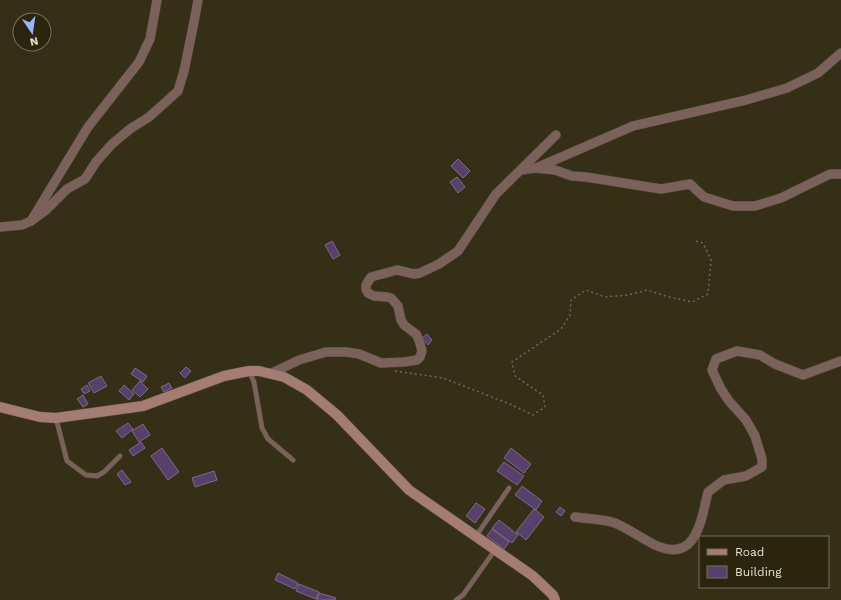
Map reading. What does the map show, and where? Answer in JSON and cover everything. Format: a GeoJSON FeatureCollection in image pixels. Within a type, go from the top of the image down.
{"type":"FeatureCollection","features":[{"type":"Feature","properties":{"kind":"main road"},"geometry":{"type":"LineString","coordinates":[[0,408],[40,417],[56,418],[143,406],[224,376],[249,371],[259,371],[284,378],[307,390],[337,415],[409,490],[533,576],[553,595],[555,600]]}},
{"type":"Feature","properties":{"kind":"street"},"geometry":{"type":"LineString","coordinates":[[31,221],[88,127],[139,62],[150,39],[157,0]]}},
{"type":"Feature","properties":{"kind":"street"},"geometry":{"type":"LineString","coordinates":[[0,226],[22,225],[31,221],[46,210],[67,189],[85,179],[96,162],[112,144],[149,117],[178,91],[192,36],[198,0]]}},
{"type":"Feature","properties":{"kind":"street"},"geometry":{"type":"LineString","coordinates":[[535,168],[633,126],[746,100],[787,88],[818,73],[841,53]]}},
{"type":"Feature","properties":{"kind":"street"},"geometry":{"type":"LineString","coordinates":[[270,374],[299,360],[326,352],[346,352],[359,354],[382,363],[417,360],[422,351],[420,340],[416,334],[404,325],[401,320],[398,306],[391,298],[374,296],[368,293],[366,285],[371,278],[397,270],[414,274],[420,273],[439,264],[458,251],[496,194],[556,135]]}},
{"type":"Feature","properties":{"kind":"street"},"geometry":{"type":"LineString","coordinates":[[521,170],[535,168],[555,170],[572,176],[661,189],[690,184],[704,197],[733,206],[755,206],[788,195],[830,174],[841,174]]}},
{"type":"Feature","properties":{"kind":"street"},"geometry":{"type":"LineString","coordinates":[[575,517],[613,523],[656,545],[671,550],[683,548],[693,539],[700,526],[708,492],[724,480],[746,476],[762,467],[762,459],[755,436],[746,420],[720,389],[712,370],[716,359],[737,351],[760,354],[775,364],[803,375],[841,361]]}},
{"type":"Feature","properties":{"kind":"lane"},"geometry":{"type":"LineString","coordinates":[[249,371],[254,382],[262,428],[268,440],[293,460]]}},
{"type":"Feature","properties":{"kind":"lane"},"geometry":{"type":"LineString","coordinates":[[56,418],[63,451],[67,461],[73,467],[86,475],[97,476],[104,472],[120,456]]}},
{"type":"Feature","properties":{"kind":"lane"},"geometry":{"type":"LineString","coordinates":[[476,537],[509,488]]}},
{"type":"Feature","properties":{"kind":"lane"},"geometry":{"type":"LineString","coordinates":[[456,600],[463,594],[495,550]]}},
{"type":"Feature","properties":{"kind":"path"},"geometry":{"type":"LineString","coordinates":[[389,368],[396,372],[443,378],[533,415],[545,407],[543,396],[515,376],[512,362],[561,329],[570,315],[571,300],[586,290],[605,297],[628,295],[647,290],[692,302],[708,294],[711,260],[703,243],[695,241]]}},
{"type":"Feature","properties":{"kind":"building"},"geometry":{"type":"Polygon","coordinates":[[[458,159],[470,171],[463,178],[451,166],[458,159]]]}},
{"type":"Feature","properties":{"kind":"building"},"geometry":{"type":"Polygon","coordinates":[[[457,177],[465,187],[458,193],[450,182],[457,177]]]}},
{"type":"Feature","properties":{"kind":"building"},"geometry":{"type":"Polygon","coordinates":[[[332,241],[340,255],[333,259],[325,245],[332,241]]]}},
{"type":"Feature","properties":{"kind":"building"},"geometry":{"type":"Polygon","coordinates":[[[427,334],[432,340],[428,345],[422,338],[427,334]]]}},
{"type":"Feature","properties":{"kind":"building"},"geometry":{"type":"Polygon","coordinates":[[[186,367],[191,371],[185,378],[180,373],[186,367]]]}},
{"type":"Feature","properties":{"kind":"building"},"geometry":{"type":"Polygon","coordinates":[[[135,368],[147,376],[143,382],[131,374],[135,368]]]}},
{"type":"Feature","properties":{"kind":"building"},"geometry":{"type":"Polygon","coordinates":[[[101,376],[107,386],[94,393],[88,383],[101,376]]]}},
{"type":"Feature","properties":{"kind":"building"},"geometry":{"type":"Polygon","coordinates":[[[140,381],[148,389],[140,397],[132,390],[140,381]]]}},
{"type":"Feature","properties":{"kind":"building"},"geometry":{"type":"Polygon","coordinates":[[[169,383],[172,388],[164,392],[161,387],[169,383]]]}},
{"type":"Feature","properties":{"kind":"building"},"geometry":{"type":"Polygon","coordinates":[[[87,385],[90,391],[84,394],[81,389],[87,385]]]}},
{"type":"Feature","properties":{"kind":"building"},"geometry":{"type":"Polygon","coordinates":[[[124,385],[134,394],[129,400],[119,391],[124,385]]]}},
{"type":"Feature","properties":{"kind":"building"},"geometry":{"type":"Polygon","coordinates":[[[83,395],[88,404],[83,407],[77,399],[83,395]]]}},
{"type":"Feature","properties":{"kind":"building"},"geometry":{"type":"Polygon","coordinates":[[[128,423],[133,429],[122,438],[116,431],[128,423]]]}},
{"type":"Feature","properties":{"kind":"building"},"geometry":{"type":"Polygon","coordinates":[[[143,424],[150,435],[139,442],[132,431],[143,424]]]}},
{"type":"Feature","properties":{"kind":"building"},"geometry":{"type":"Polygon","coordinates":[[[141,442],[145,448],[133,456],[129,450],[141,442]]]}},
{"type":"Feature","properties":{"kind":"building"},"geometry":{"type":"Polygon","coordinates":[[[162,448],[179,472],[168,480],[151,456],[162,448]]]}},
{"type":"Feature","properties":{"kind":"building"},"geometry":{"type":"Polygon","coordinates":[[[511,448],[531,464],[524,473],[504,458],[511,448]]]}},
{"type":"Feature","properties":{"kind":"building"},"geometry":{"type":"Polygon","coordinates":[[[504,462],[524,476],[517,485],[497,471],[504,462]]]}},
{"type":"Feature","properties":{"kind":"building"},"geometry":{"type":"Polygon","coordinates":[[[122,470],[131,482],[125,485],[117,474],[122,470]]]}},
{"type":"Feature","properties":{"kind":"building"},"geometry":{"type":"Polygon","coordinates":[[[214,471],[217,480],[195,487],[192,478],[214,471]]]}},
{"type":"Feature","properties":{"kind":"building"},"geometry":{"type":"Polygon","coordinates":[[[522,486],[542,501],[536,510],[515,495],[522,486]]]}},
{"type":"Feature","properties":{"kind":"building"},"geometry":{"type":"Polygon","coordinates":[[[476,503],[485,509],[475,523],[466,516],[476,503]]]}},
{"type":"Feature","properties":{"kind":"building"},"geometry":{"type":"Polygon","coordinates":[[[560,507],[565,511],[561,516],[556,512],[560,507]]]}},
{"type":"Feature","properties":{"kind":"building"},"geometry":{"type":"Polygon","coordinates":[[[534,509],[544,517],[526,540],[516,532],[534,509]]]}},
{"type":"Feature","properties":{"kind":"building"},"geometry":{"type":"Polygon","coordinates":[[[499,520],[518,535],[512,543],[492,528],[499,520]]]}},
{"type":"Feature","properties":{"kind":"building"},"geometry":{"type":"Polygon","coordinates":[[[492,529],[509,542],[504,549],[487,536],[492,529]]]}},
{"type":"Feature","properties":{"kind":"building"},"geometry":{"type":"Polygon","coordinates":[[[278,573],[298,583],[295,589],[275,580],[278,573]]]}},
{"type":"Feature","properties":{"kind":"building"},"geometry":{"type":"Polygon","coordinates":[[[299,584],[319,592],[316,599],[296,591],[299,584]]]}},
{"type":"Feature","properties":{"kind":"building"},"geometry":{"type":"Polygon","coordinates":[[[319,593],[336,598],[335,600],[317,600],[319,593]]]}}]}
